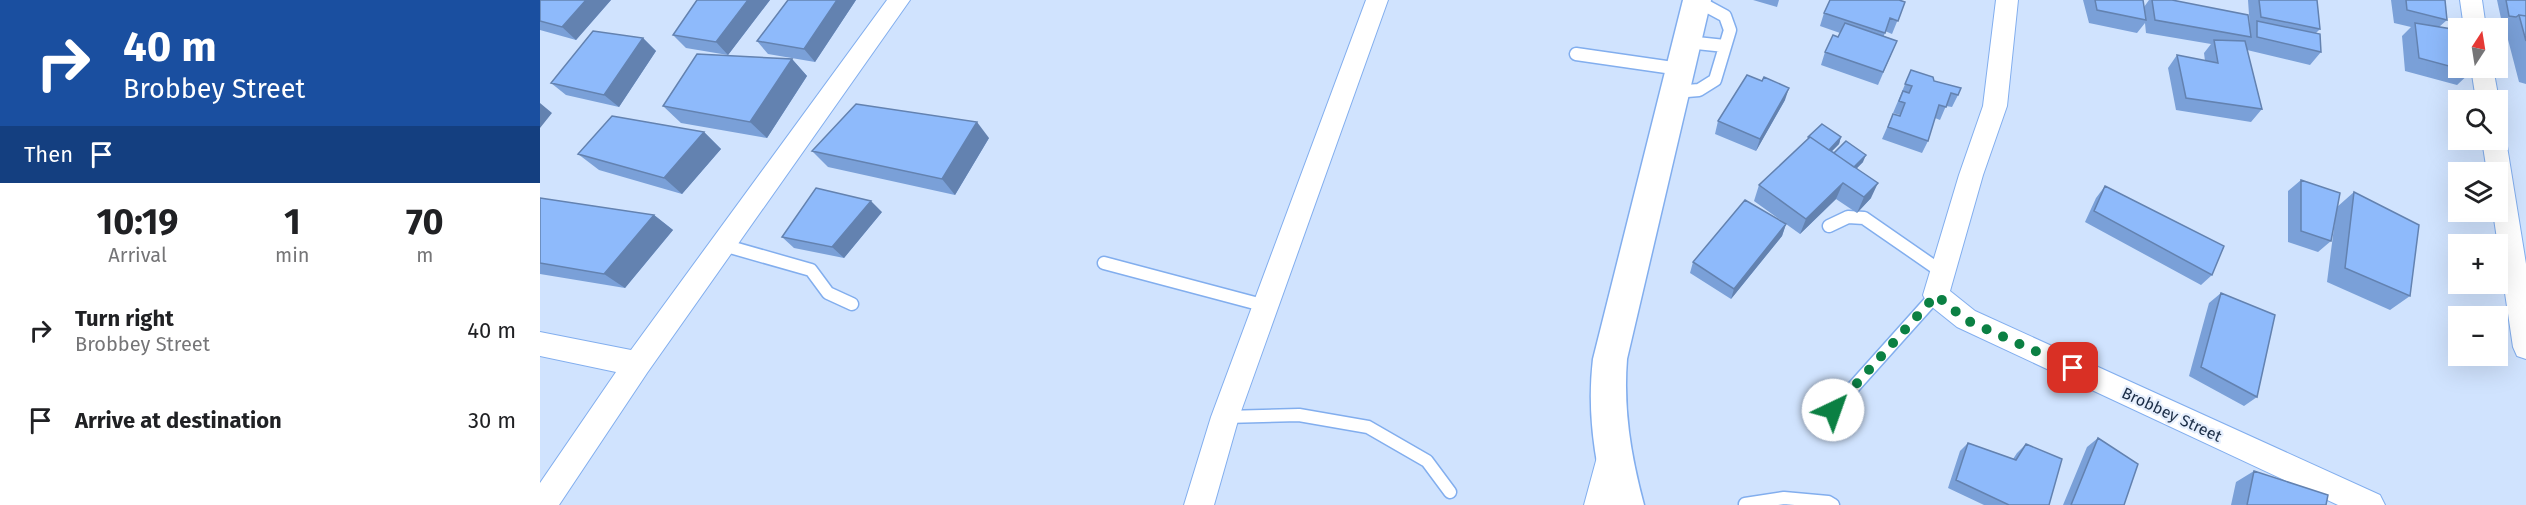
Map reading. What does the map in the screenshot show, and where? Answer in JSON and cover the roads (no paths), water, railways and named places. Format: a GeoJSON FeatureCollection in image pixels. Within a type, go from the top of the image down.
{"type":"FeatureCollection","features":[{"type":"Feature","properties":{"kind":"street"},"geometry":{"type":"LineString","coordinates":[[542,505],[637,364],[899,0]]}},
{"type":"Feature","properties":{"kind":"street"},"geometry":{"type":"LineString","coordinates":[[1199,505],[1225,417],[1377,0]]}},
{"type":"Feature","properties":{"kind":"street"},"geometry":{"type":"LineString","coordinates":[[1939,284],[1995,106],[2007,0]]}},
{"type":"Feature","properties":{"kind":"street"},"geometry":{"type":"LineString","coordinates":[[2470,0],[2473,18]]}},
{"type":"Feature","properties":{"kind":"street"},"geometry":{"type":"LineString","coordinates":[[1624,505],[1611,453],[1606,390],[1610,359],[1697,1]]}},
{"type":"Feature","properties":{"kind":"street"},"geometry":{"type":"LineString","coordinates":[[2496,150],[2526,346]]}},
{"type":"Feature","properties":{"kind":"street","name":"Brobbey Street"},"geometry":{"type":"LineString","coordinates":[[1939,284],[1966,320],[2370,505]]}},
{"type":"Feature","properties":{"kind":"street"},"geometry":{"type":"LineString","coordinates":[[540,344],[637,364]]}},
{"type":"Feature","properties":{"kind":"street"},"geometry":{"type":"LineString","coordinates":[[1599,505],[1611,453]]}},
{"type":"Feature","properties":{"kind":"lane"},"geometry":{"type":"LineString","coordinates":[[1681,67],[1699,90],[1715,80],[1730,30],[1725,16],[1697,1]]}},
{"type":"Feature","properties":{"kind":"lane"},"geometry":{"type":"LineString","coordinates":[[1576,54],[1681,67],[1725,46]]}},
{"type":"Feature","properties":{"kind":"lane"},"geometry":{"type":"LineString","coordinates":[[1829,226],[1848,217],[1864,218],[1939,284],[1833,410]]}},
{"type":"Feature","properties":{"kind":"lane"},"geometry":{"type":"LineString","coordinates":[[723,245],[811,270],[828,293],[852,304]]}},
{"type":"Feature","properties":{"kind":"lane"},"geometry":{"type":"LineString","coordinates":[[1104,263],[1266,306]]}},
{"type":"Feature","properties":{"kind":"lane"},"geometry":{"type":"LineString","coordinates":[[1225,417],[1299,415],[1368,427],[1427,461],[1450,492]]}},
{"type":"Feature","properties":{"kind":"lane"},"geometry":{"type":"LineString","coordinates":[[1745,504],[1784,498],[1828,502],[1833,505]]}}]}
